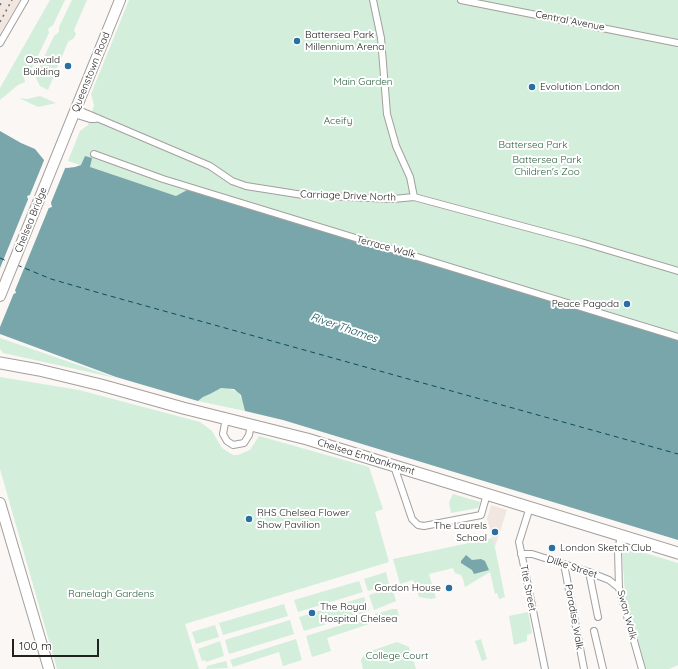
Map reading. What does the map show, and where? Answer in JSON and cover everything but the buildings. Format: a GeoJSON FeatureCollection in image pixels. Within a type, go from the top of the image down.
{"type":"FeatureCollection","features":[{"type":"Feature","properties":{"kind":"highway"},"geometry":{"type":"LineString","coordinates":[[0,363],[39,370],[51,374]]}},
{"type":"Feature","properties":{"kind":"highway"},"geometry":{"type":"LineString","coordinates":[[0,371],[37,376],[51,374]]}},
{"type":"Feature","properties":{"kind":"highway","name":"Chelsea Embankment"},"geometry":{"type":"LineString","coordinates":[[51,374],[101,385],[251,424],[487,494],[678,553]]}},
{"type":"Feature","properties":{"kind":"main road","name":"Queenstown Road"},"geometry":{"type":"LineString","coordinates":[[61,145],[120,0]]}},
{"type":"Feature","properties":{"kind":"main road","name":"Chelsea Bridge"},"geometry":{"type":"LineString","coordinates":[[0,296],[61,145]]}},
{"type":"Feature","properties":{"kind":"main road"},"geometry":{"type":"LineString","coordinates":[[0,502],[49,669]]}},
{"type":"Feature","properties":{"kind":"street"},"geometry":{"type":"LineString","coordinates":[[0,43],[25,0]]}},
{"type":"Feature","properties":{"kind":"street"},"geometry":{"type":"LineString","coordinates":[[373,0],[381,38],[387,114],[396,146],[410,177],[414,196]]}},
{"type":"Feature","properties":{"kind":"street","name":"Central Avenue"},"geometry":{"type":"LineString","coordinates":[[461,0],[678,43]]}},
{"type":"Feature","properties":{"kind":"street","name":"Carriage Drive North"},"geometry":{"type":"LineString","coordinates":[[75,112],[210,166],[232,180],[246,186],[303,195],[393,199],[414,196],[438,204],[511,222],[678,271]]}},
{"type":"Feature","properties":{"kind":"street","name":"Terrace Walk"},"geometry":{"type":"LineString","coordinates":[[94,154],[163,179],[678,337]]}},
{"type":"Feature","properties":{"kind":"street"},"geometry":{"type":"LineString","coordinates":[[226,418],[223,434],[227,441],[233,445],[244,443],[249,435],[251,424]]}},
{"type":"Feature","properties":{"kind":"street"},"geometry":{"type":"LineString","coordinates":[[394,466],[412,519],[418,525],[424,526],[481,515],[487,494]]}},
{"type":"Feature","properties":{"kind":"street","name":"Tite Street"},"geometry":{"type":"LineString","coordinates":[[530,507],[519,542],[545,669]]}},
{"type":"Feature","properties":{"kind":"street","name":"Swan Walk"},"geometry":{"type":"LineString","coordinates":[[620,535],[618,551],[619,588],[642,669]]}},
{"type":"Feature","properties":{"kind":"street","name":"Dilke Street"},"geometry":{"type":"LineString","coordinates":[[522,554],[532,554],[589,572],[609,580],[619,588]]}},
{"type":"Feature","properties":{"kind":"street","name":"Paradise Walk"},"geometry":{"type":"LineString","coordinates":[[564,564],[584,669]]}},
{"type":"Feature","properties":{"kind":"street"},"geometry":{"type":"LineString","coordinates":[[589,572],[598,617]]}},
{"type":"Feature","properties":{"kind":"street"},"geometry":{"type":"LineString","coordinates":[[594,631],[603,669]]}},
{"type":"Feature","properties":{"kind":"shaded area"},"geometry":{"type":"Polygon","coordinates":[[[0,0],[20,0],[0,34],[0,0]]]}},
{"type":"Feature","properties":{"kind":"shaded area","name":"The Laurels School"},"geometry":{"type":"Polygon","coordinates":[[[491,505],[507,510],[495,547],[487,519],[491,505]]]}},
{"type":"Feature","properties":{"kind":"green space"},"geometry":{"type":"Polygon","coordinates":[[[50,0],[65,0],[53,25],[48,29],[49,33],[30,72],[24,77],[25,82],[18,85],[0,100],[0,88],[50,0]]]}},
{"type":"Feature","properties":{"kind":"green space"},"geometry":{"type":"Polygon","coordinates":[[[72,0],[87,0],[74,30],[76,34],[74,38],[68,42],[48,90],[40,86],[35,76],[54,36],[59,32],[59,27],[72,0]]]}},
{"type":"Feature","properties":{"kind":"green space","name":"Battersea Park"},"geometry":{"type":"Polygon","coordinates":[[[129,0],[678,0],[678,340],[187,190],[176,196],[68,161],[80,131],[88,125],[94,105],[91,94],[129,0]]]}},
{"type":"Feature","properties":{"kind":"green space"},"geometry":{"type":"Polygon","coordinates":[[[40,96],[56,103],[38,107],[19,98],[27,99],[40,96]]]}},
{"type":"Feature","properties":{"kind":"green space"},"geometry":{"type":"Polygon","coordinates":[[[0,338],[116,378],[3,353],[0,349],[0,338]]]}},
{"type":"Feature","properties":{"kind":"green space","name":"Ranelagh Gardens"},"geometry":{"type":"Polygon","coordinates":[[[0,377],[79,390],[200,422],[212,431],[222,448],[233,455],[238,455],[250,450],[259,436],[369,467],[383,509],[375,512],[389,562],[185,624],[199,669],[57,669],[0,469],[0,377]]]}},
{"type":"Feature","properties":{"kind":"green space"},"geometry":{"type":"Polygon","coordinates":[[[221,388],[227,388],[238,392],[243,401],[245,411],[198,401],[221,388]]]}},
{"type":"Feature","properties":{"kind":"green space"},"geometry":{"type":"Polygon","coordinates":[[[453,494],[480,502],[478,508],[451,513],[449,502],[453,494]]]}},
{"type":"Feature","properties":{"kind":"green space"},"geometry":{"type":"Polygon","coordinates":[[[493,538],[505,597],[499,599],[497,593],[495,594],[490,572],[465,587],[461,575],[455,573],[453,568],[429,574],[436,598],[431,599],[419,597],[413,580],[400,584],[393,559],[493,538]]]}},
{"type":"Feature","properties":{"kind":"green space"},"geometry":{"type":"Polygon","coordinates":[[[625,547],[678,563],[678,665],[669,669],[646,669],[625,595],[622,550],[625,547]]]}},
{"type":"Feature","properties":{"kind":"green space"},"geometry":{"type":"Polygon","coordinates":[[[386,572],[389,584],[368,591],[364,579],[386,572]]]}},
{"type":"Feature","properties":{"kind":"green space"},"geometry":{"type":"Polygon","coordinates":[[[359,581],[363,592],[298,612],[294,600],[359,581]]]}},
{"type":"Feature","properties":{"kind":"green space"},"geometry":{"type":"Polygon","coordinates":[[[392,588],[396,601],[374,610],[369,595],[392,588]]]}},
{"type":"Feature","properties":{"kind":"green space"},"geometry":{"type":"Polygon","coordinates":[[[364,597],[369,611],[304,631],[299,617],[364,597]]]}},
{"type":"Feature","properties":{"kind":"green space"},"geometry":{"type":"Polygon","coordinates":[[[284,604],[288,616],[223,635],[219,623],[284,604]]]}},
{"type":"Feature","properties":{"kind":"green space"},"geometry":{"type":"Polygon","coordinates":[[[397,609],[399,616],[377,622],[375,614],[397,609]]]}},
{"type":"Feature","properties":{"kind":"green space"},"geometry":{"type":"Polygon","coordinates":[[[528,612],[532,633],[527,635],[527,641],[514,645],[509,616],[528,612]]]}},
{"type":"Feature","properties":{"kind":"green space"},"geometry":{"type":"Polygon","coordinates":[[[370,616],[372,623],[327,638],[331,651],[312,657],[306,636],[370,616]]]}},
{"type":"Feature","properties":{"kind":"green space"},"geometry":{"type":"Polygon","coordinates":[[[290,620],[294,634],[229,654],[225,640],[290,620]]]}},
{"type":"Feature","properties":{"kind":"green space"},"geometry":{"type":"Polygon","coordinates":[[[215,625],[219,637],[196,644],[192,632],[215,625]]]}},
{"type":"Feature","properties":{"kind":"green space"},"geometry":{"type":"Polygon","coordinates":[[[296,639],[302,660],[283,666],[279,652],[233,667],[230,660],[296,639]]]}},
{"type":"Feature","properties":{"kind":"green space"},"geometry":{"type":"Polygon","coordinates":[[[481,639],[487,659],[482,661],[475,641],[481,639]]]}},
{"type":"Feature","properties":{"kind":"green space"},"geometry":{"type":"Polygon","coordinates":[[[220,641],[224,656],[206,662],[205,660],[202,661],[198,649],[220,641]]]}},
{"type":"Feature","properties":{"kind":"green space","name":"College Court"},"geometry":{"type":"Polygon","coordinates":[[[397,642],[409,647],[416,669],[363,669],[361,660],[365,653],[397,642]]]}},
{"type":"Feature","properties":{"kind":"green space"},"geometry":{"type":"Polygon","coordinates":[[[226,661],[228,668],[205,669],[207,666],[226,661]]]}},
{"type":"Feature","properties":{"kind":"water","name":"River Thames"},"geometry":{"type":"Polygon","coordinates":[[[0,131],[35,149],[44,160],[55,166],[67,168],[81,165],[85,156],[92,158],[90,167],[176,196],[187,190],[678,340],[678,540],[283,420],[245,411],[241,395],[234,389],[221,388],[198,401],[116,377],[0,334],[0,289],[13,294],[16,293],[15,290],[0,283],[0,131]],[[30,195],[27,196],[28,199],[49,208],[52,207],[51,203],[30,195]]]}},
{"type":"Feature","properties":{"kind":"water"},"geometry":{"type":"Polygon","coordinates":[[[466,555],[472,560],[481,559],[485,561],[489,570],[474,574],[472,570],[461,563],[466,555]]]}},
{"type":"Feature","properties":{"kind":"pier"},"geometry":{"type":"Polygon","coordinates":[[[45,158],[56,164],[66,166],[0,327],[0,287],[14,292],[0,285],[0,268],[45,158]]]}},
{"type":"Feature","properties":{"kind":"ferry route"},"geometry":{"type":"LineString","coordinates":[[0,258],[9,262]]}},
{"type":"Feature","properties":{"kind":"ferry route"},"geometry":{"type":"LineString","coordinates":[[17,265],[51,279],[103,294],[678,454]]}},
{"type":"Feature","properties":{"kind":"railway"},"geometry":{"type":"LineString","coordinates":[[0,5],[3,0]]}},
{"type":"Feature","properties":{"kind":"railway"},"geometry":{"type":"LineString","coordinates":[[0,22],[12,0]]}},
{"type":"Feature","properties":{"kind":"place","name":"Battersea Park Millennium Arena"},"geometry":{"type":"Point","coordinates":[297,41]}},
{"type":"Feature","properties":{"kind":"place","name":"Oswald Building"},"geometry":{"type":"Point","coordinates":[68,66]}},
{"type":"Feature","properties":{"kind":"place","name":"Evolution London"},"geometry":{"type":"Point","coordinates":[532,87]}},
{"type":"Feature","properties":{"kind":"place","name":"Peace Pagoda"},"geometry":{"type":"Point","coordinates":[627,304]}},
{"type":"Feature","properties":{"kind":"place","name":"RHS Chelsea Flower Show Pavilion"},"geometry":{"type":"Point","coordinates":[249,519]}},
{"type":"Feature","properties":{"kind":"place","name":"The Laurels School"},"geometry":{"type":"Point","coordinates":[495,532]}},
{"type":"Feature","properties":{"kind":"place","name":"London Sketch Club"},"geometry":{"type":"Point","coordinates":[552,548]}},
{"type":"Feature","properties":{"kind":"place","name":"Gordon House"},"geometry":{"type":"Point","coordinates":[449,588]}},
{"type":"Feature","properties":{"kind":"place","name":"The Royal Hospital Chelsea"},"geometry":{"type":"Point","coordinates":[312,613]}},
{"type":"Feature","properties":{"kind":"park label","name":"Main Garden"},"geometry":{"type":"Point","coordinates":[363,82]}},
{"type":"Feature","properties":{"kind":"park label","name":"Aceify"},"geometry":{"type":"Point","coordinates":[338,121]}},
{"type":"Feature","properties":{"kind":"park label","name":"Battersea Park Children's Zoo"},"geometry":{"type":"Point","coordinates":[547,166]}}]}
